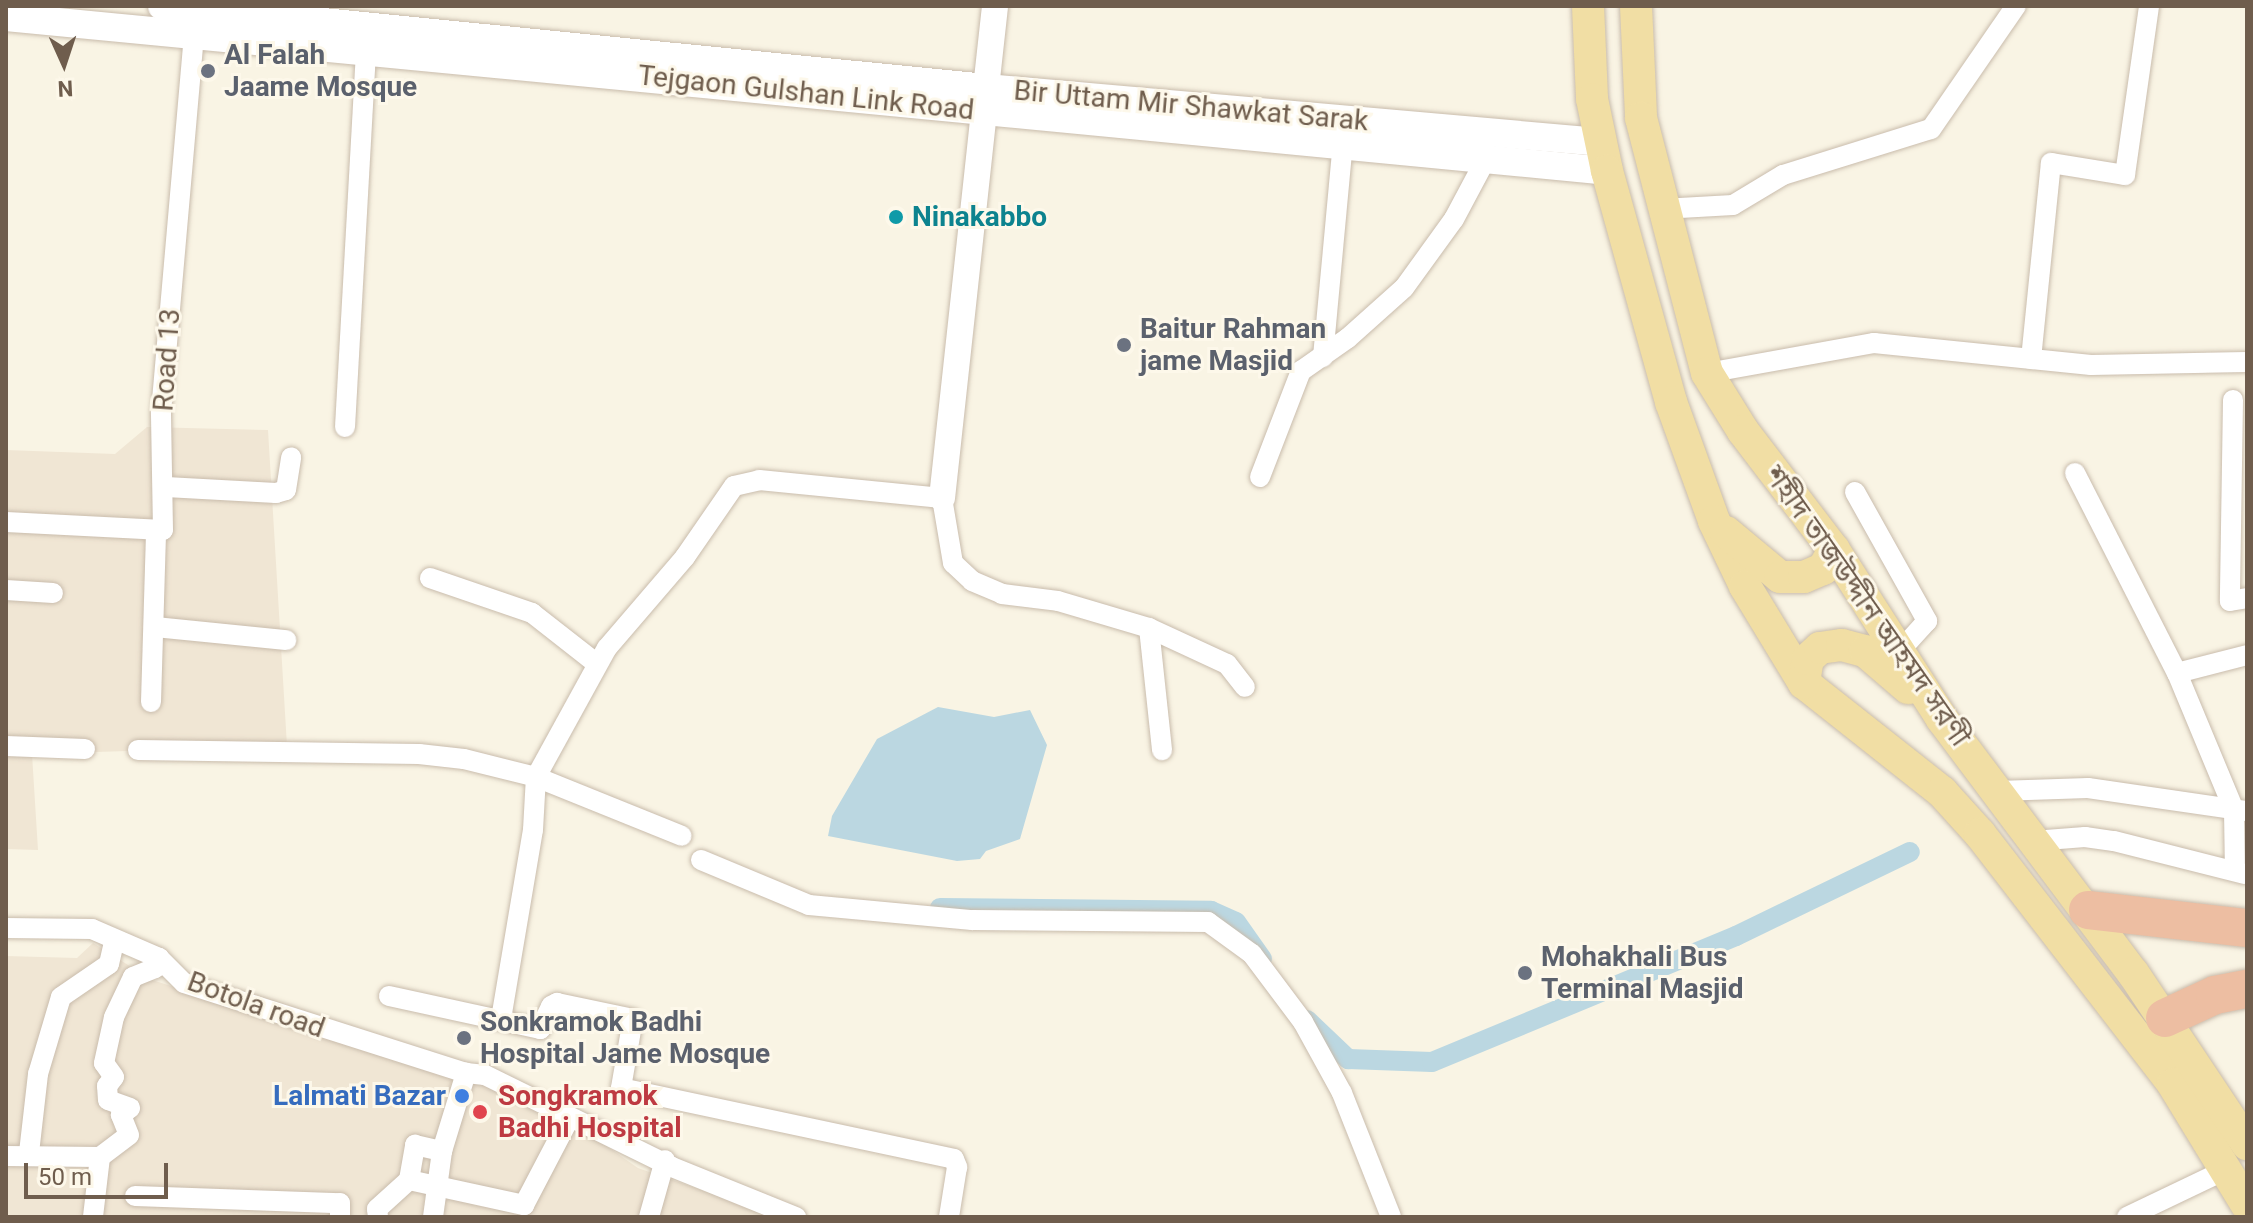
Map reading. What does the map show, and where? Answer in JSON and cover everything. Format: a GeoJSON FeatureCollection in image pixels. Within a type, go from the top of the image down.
{"type":"FeatureCollection","features":[{"type":"Feature","properties":{"kind":"highway"},"geometry":{"type":"LineString","coordinates":[[2088,910],[2247,928]]}},
{"type":"Feature","properties":{"kind":"highway"},"geometry":{"type":"LineString","coordinates":[[2165,1018],[2215,995],[2247,989]]}},
{"type":"Feature","properties":{"kind":"main road","name":"শহীদ তাজউদ্দীন আহমদ সরণী"},"geometry":{"type":"LineString","coordinates":[[1588,6],[1603,156],[1671,402],[1714,521],[1745,586],[1804,683],[1942,792],[1980,834],[2163,1071],[2247,1205]]}},
{"type":"Feature","properties":{"kind":"main road","name":"শহীদ তাজউদ্দীন আহমদ সরণী"},"geometry":{"type":"LineString","coordinates":[[1636,6],[1641,118],[1662,209],[1707,373],[1743,431],[1834,550],[1942,719],[2088,910],[2165,1018],[2247,1144]]}},
{"type":"Feature","properties":{"kind":"main road","name":"Bir Uttam Mir Shawkat Sarak"},"geometry":{"type":"LineString","coordinates":[[193,11],[985,99],[1603,156]]}},
{"type":"Feature","properties":{"kind":"main road","name":"Tejgaon Gulshan Link Road"},"geometry":{"type":"LineString","coordinates":[[6,17],[193,11],[366,48],[985,99],[1343,143],[1487,157],[1603,156]]}},
{"type":"Feature","properties":{"kind":"main road"},"geometry":{"type":"LineString","coordinates":[[1714,521],[1780,577],[1804,577],[1823,569],[1834,550]]}},
{"type":"Feature","properties":{"kind":"main road"},"geometry":{"type":"LineString","coordinates":[[1804,683],[1808,659],[1820,648],[1842,645],[1865,651],[1942,719]]}},
{"type":"Feature","properties":{"kind":"street"},"geometry":{"type":"LineString","coordinates":[[995,6],[942,498],[953,563],[972,581],[1002,594],[1058,601],[1149,628],[1227,664],[1245,687]]}},
{"type":"Feature","properties":{"kind":"street"},"geometry":{"type":"LineString","coordinates":[[1662,209],[1733,205],[1783,175],[1931,129],[2016,6]]}},
{"type":"Feature","properties":{"kind":"street"},"geometry":{"type":"LineString","coordinates":[[2031,359],[2051,163],[2125,175],[2149,6]]}},
{"type":"Feature","properties":{"kind":"street","name":"Road 13"},"geometry":{"type":"LineString","coordinates":[[156,531],[163,530],[166,487],[161,412],[193,11]]}},
{"type":"Feature","properties":{"kind":"street"},"geometry":{"type":"LineString","coordinates":[[345,427],[366,48]]}},
{"type":"Feature","properties":{"kind":"street"},"geometry":{"type":"LineString","coordinates":[[1323,357],[1343,143]]}},
{"type":"Feature","properties":{"kind":"street"},"geometry":{"type":"LineString","coordinates":[[1260,477],[1301,371],[1323,357],[1404,288],[1454,219],[1487,157]]}},
{"type":"Feature","properties":{"kind":"street"},"geometry":{"type":"LineString","coordinates":[[1707,373],[1874,343],[2091,365],[2247,362]]}},
{"type":"Feature","properties":{"kind":"street"},"geometry":{"type":"LineString","coordinates":[[2233,400],[2230,601],[2247,598]]}},
{"type":"Feature","properties":{"kind":"street"},"geometry":{"type":"LineString","coordinates":[[166,487],[276,493],[286,490],[291,457]]}},
{"type":"Feature","properties":{"kind":"street"},"geometry":{"type":"LineString","coordinates":[[2033,841],[2085,837],[2114,841],[2241,873],[2241,811],[2177,673],[2075,473]]}},
{"type":"Feature","properties":{"kind":"street"},"geometry":{"type":"LineString","coordinates":[[501,1019],[533,830],[536,777],[597,664],[685,557],[734,486],[759,480],[942,498]]}},
{"type":"Feature","properties":{"kind":"street"},"geometry":{"type":"LineString","coordinates":[[1855,492],[1927,621],[1898,653]]}},
{"type":"Feature","properties":{"kind":"street"},"geometry":{"type":"LineString","coordinates":[[6,522],[156,531],[151,702]]}},
{"type":"Feature","properties":{"kind":"street"},"geometry":{"type":"LineString","coordinates":[[430,578],[532,613],[597,664]]}},
{"type":"Feature","properties":{"kind":"street"},"geometry":{"type":"LineString","coordinates":[[6,590],[53,593]]}},
{"type":"Feature","properties":{"kind":"street"},"geometry":{"type":"LineString","coordinates":[[155,627],[286,640]]}},
{"type":"Feature","properties":{"kind":"street"},"geometry":{"type":"LineString","coordinates":[[1149,628],[1162,750]]}},
{"type":"Feature","properties":{"kind":"street"},"geometry":{"type":"LineString","coordinates":[[2177,673],[2247,655]]}},
{"type":"Feature","properties":{"kind":"street"},"geometry":{"type":"LineString","coordinates":[[6,746],[85,749]]}},
{"type":"Feature","properties":{"kind":"street"},"geometry":{"type":"LineString","coordinates":[[138,750],[419,754],[536,777],[682,836]]}},
{"type":"Feature","properties":{"kind":"street"},"geometry":{"type":"LineString","coordinates":[[1998,791],[2088,788],[2241,811]]}},
{"type":"Feature","properties":{"kind":"street"},"geometry":{"type":"LineString","coordinates":[[701,860],[809,905],[972,920],[1208,922],[1252,954],[1303,1022],[1342,1093],[1391,1217]]}},
{"type":"Feature","properties":{"kind":"street","name":"Botola road"},"geometry":{"type":"LineString","coordinates":[[6,928],[92,929],[114,942],[159,958],[184,983],[466,1073],[485,1075],[569,1119],[665,1160],[672,1167],[796,1217]]}},
{"type":"Feature","properties":{"kind":"street"},"geometry":{"type":"LineString","coordinates":[[29,1153],[38,1074],[61,997],[109,964],[114,942]]}},
{"type":"Feature","properties":{"kind":"street"},"geometry":{"type":"LineString","coordinates":[[6,1156],[29,1153],[100,1157],[129,1135],[121,1115],[130,1108],[108,1100],[107,1086],[114,1077],[104,1063],[114,1017],[133,977],[155,968],[159,958]]}},
{"type":"Feature","properties":{"kind":"street"},"geometry":{"type":"LineString","coordinates":[[389,996],[544,1028],[551,1006],[557,1003],[633,1019],[636,1024],[618,1082],[626,1091],[954,1159],[957,1167],[949,1217]]}},
{"type":"Feature","properties":{"kind":"street"},"geometry":{"type":"LineString","coordinates":[[433,1217],[434,1185],[466,1073]]}},
{"type":"Feature","properties":{"kind":"street"},"geometry":{"type":"LineString","coordinates":[[409,1180],[523,1211],[569,1119]]}},
{"type":"Feature","properties":{"kind":"street"},"geometry":{"type":"LineString","coordinates":[[378,1213],[409,1180],[415,1145],[442,1151]]}},
{"type":"Feature","properties":{"kind":"street"},"geometry":{"type":"LineString","coordinates":[[93,1217],[100,1157]]}},
{"type":"Feature","properties":{"kind":"street"},"geometry":{"type":"LineString","coordinates":[[649,1217],[665,1160]]}},
{"type":"Feature","properties":{"kind":"street"},"geometry":{"type":"LineString","coordinates":[[2127,1217],[2227,1169]]}},
{"type":"Feature","properties":{"kind":"street"},"geometry":{"type":"LineString","coordinates":[[135,1196],[340,1203],[340,1217]]}},
{"type":"Feature","properties":{"kind":"shaded area"},"geometry":{"type":"Polygon","coordinates":[[[147,427],[268,430],[287,746],[32,754],[38,850],[6,849],[6,450],[115,454],[147,427]]]}},
{"type":"Feature","properties":{"kind":"shaded area"},"geometry":{"type":"Polygon","coordinates":[[[93,943],[152,980],[458,1076],[485,1076],[576,1125],[638,1168],[778,1217],[6,1217],[6,956],[77,958],[93,943]]]}},
{"type":"Feature","properties":{"kind":"water"},"geometry":{"type":"Polygon","coordinates":[[[938,707],[994,717],[1030,710],[1047,745],[1020,839],[986,851],[980,859],[957,861],[828,836],[832,816],[877,739],[938,707]]]}},
{"type":"Feature","properties":{"kind":"waterway"},"geometry":{"type":"LineString","coordinates":[[1307,1020],[1348,1059],[1432,1062],[1736,936],[1910,852]]}},
{"type":"Feature","properties":{"kind":"waterway"},"geometry":{"type":"LineString","coordinates":[[940,908],[1211,911],[1236,922],[1262,959]]}},
{"type":"Feature","properties":{"kind":"place","name":"Al Falah Jaame Mosque"},"geometry":{"type":"Point","coordinates":[208,71]}},
{"type":"Feature","properties":{"kind":"place","name":"Ninakabbo"},"geometry":{"type":"Point","coordinates":[896,217]}},
{"type":"Feature","properties":{"kind":"place","name":"Baitur Rahman jame Masjid"},"geometry":{"type":"Point","coordinates":[1124,345]}},
{"type":"Feature","properties":{"kind":"place","name":"Mohakhali Bus Terminal Masjid"},"geometry":{"type":"Point","coordinates":[1525,973]}},
{"type":"Feature","properties":{"kind":"place","name":"Sonkramok Badhi Hospital Jame Mosque"},"geometry":{"type":"Point","coordinates":[464,1038]}},
{"type":"Feature","properties":{"kind":"place","name":"Lalmati Bazar"},"geometry":{"type":"Point","coordinates":[462,1096]}},
{"type":"Feature","properties":{"kind":"place","name":"Songkramok Badhi Hospital"},"geometry":{"type":"Point","coordinates":[480,1112]}}]}
